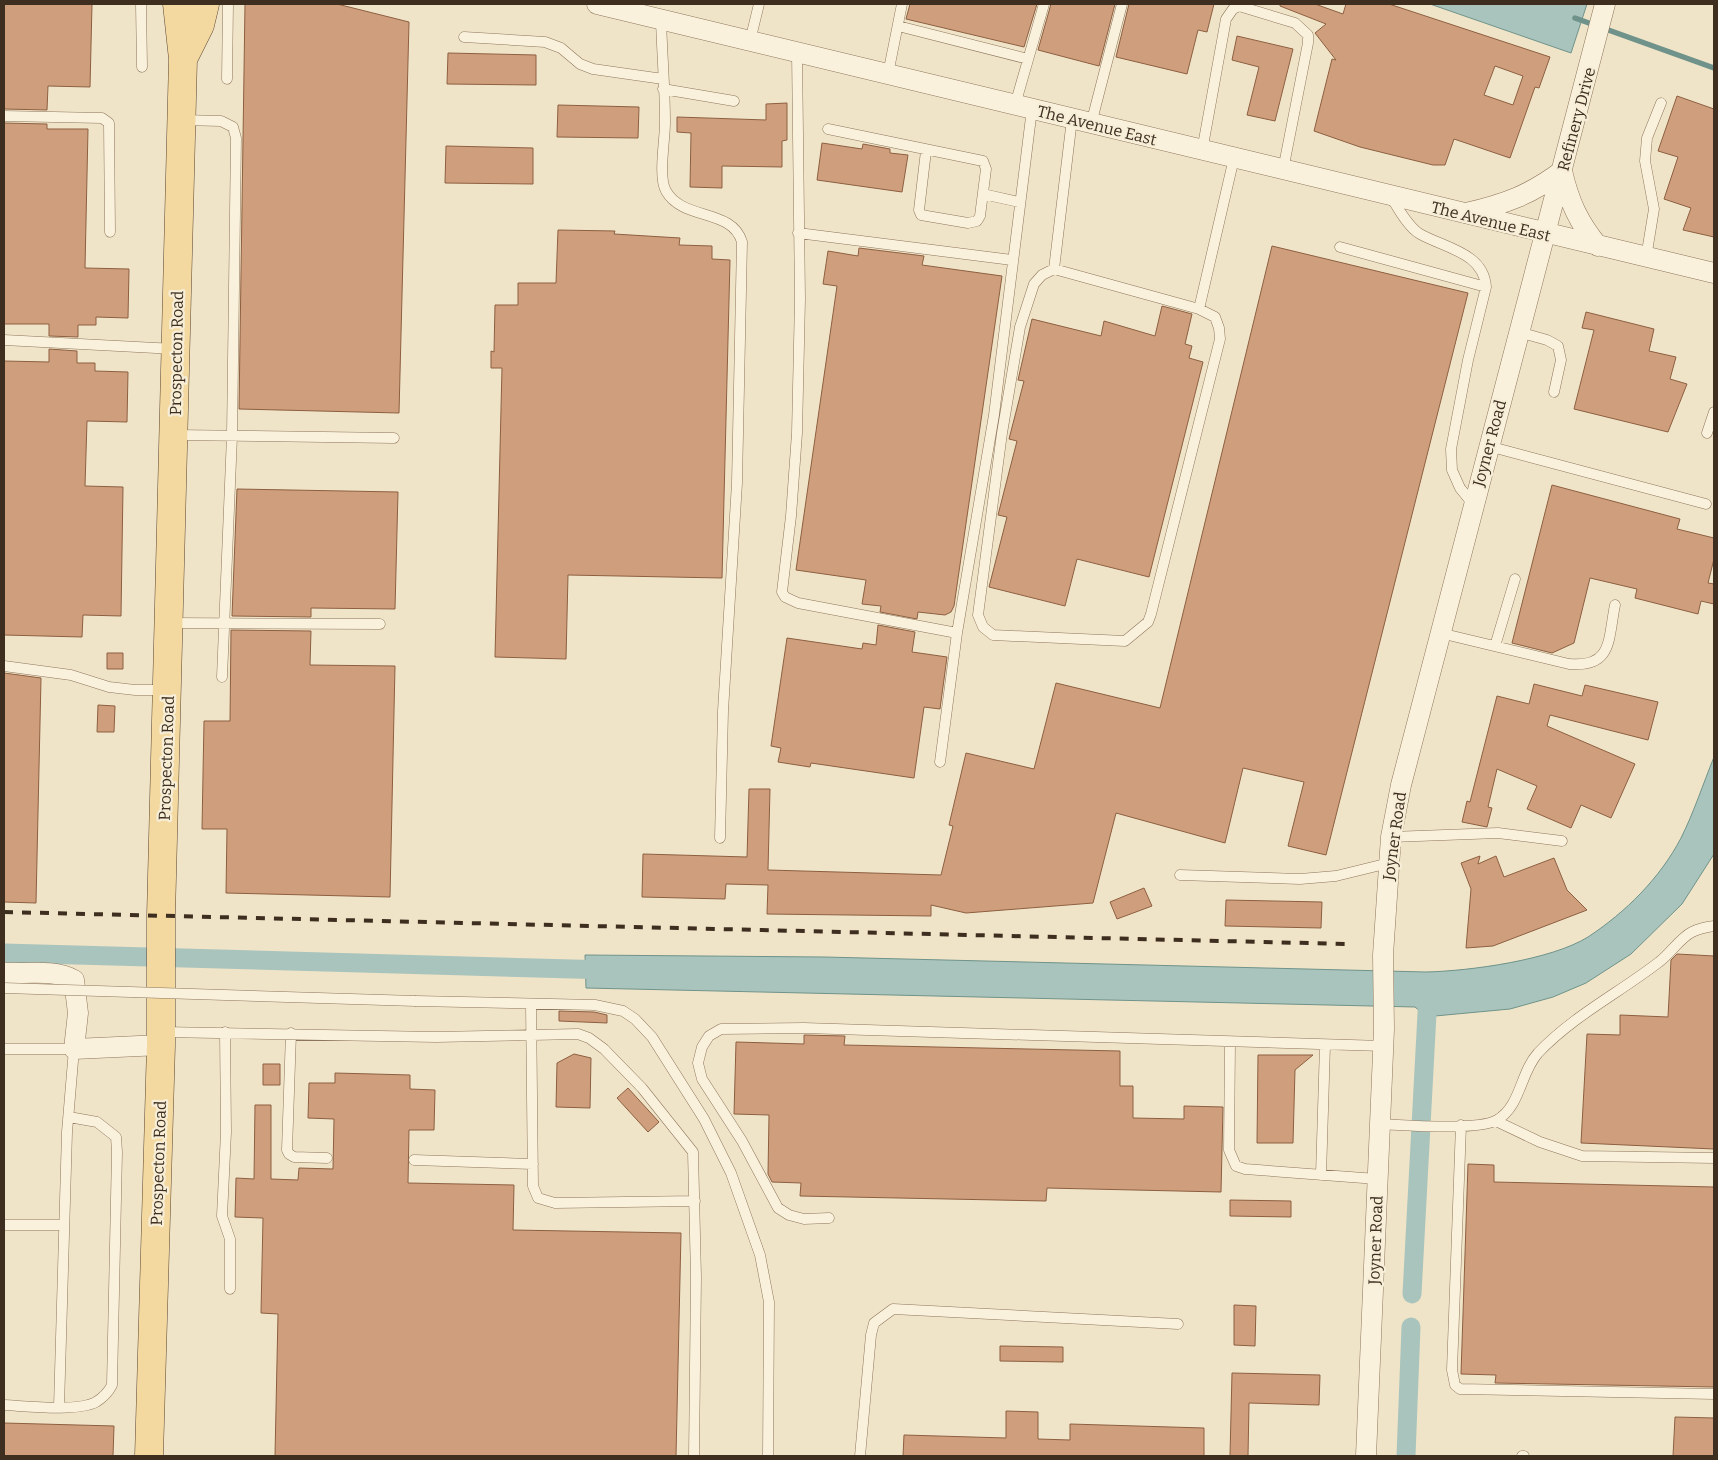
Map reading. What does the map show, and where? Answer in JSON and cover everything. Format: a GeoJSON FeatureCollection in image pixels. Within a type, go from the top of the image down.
{"type":"FeatureCollection","features":[{"type":"Feature","properties":{"kind":"main road","name":"Prospecton Road"},"geometry":{"type":"LineString","coordinates":[[149,1456],[161,1038],[161,933],[182,120],[183,60],[177,4]]}},
{"type":"Feature","properties":{"kind":"main road"},"geometry":{"type":"LineString","coordinates":[[183,60],[200,25],[205,4]]}},
{"type":"Feature","properties":{"kind":"street","name":"The Avenue East"},"geometry":{"type":"LineString","coordinates":[[597,4],[1462,214],[1714,273]]}},
{"type":"Feature","properties":{"kind":"street","name":"Refinery Drive"},"geometry":{"type":"LineString","coordinates":[[1546,234],[1605,4]]}},
{"type":"Feature","properties":{"kind":"street"},"geometry":{"type":"LineString","coordinates":[[1462,214],[1518,199],[1538,189],[1562,172],[1572,209],[1581,225],[1598,246]]}},
{"type":"Feature","properties":{"kind":"street","name":"Joyner Road"},"geometry":{"type":"LineString","coordinates":[[1366,1456],[1383,1038],[1383,955],[1391,837],[1401,785],[1473,504],[1546,234]]}},
{"type":"Feature","properties":{"kind":"street"},"geometry":{"type":"LineString","coordinates":[[4,973],[51,974],[74,980],[78,1013],[74,1049],[161,1038]]}},
{"type":"Feature","properties":{"kind":"lane"},"geometry":{"type":"LineString","coordinates":[[141,4],[142,67]]}},
{"type":"Feature","properties":{"kind":"lane"},"geometry":{"type":"LineString","coordinates":[[227,79],[228,4]]}},
{"type":"Feature","properties":{"kind":"lane"},"geometry":{"type":"LineString","coordinates":[[750,41],[759,4]]}},
{"type":"Feature","properties":{"kind":"lane"},"geometry":{"type":"LineString","coordinates":[[888,74],[902,4]]}},
{"type":"Feature","properties":{"kind":"lane"},"geometry":{"type":"LineString","coordinates":[[940,762],[957,633],[994,415],[1019,202],[1023,107],[1028,60],[1044,4]]}},
{"type":"Feature","properties":{"kind":"lane"},"geometry":{"type":"LineString","coordinates":[[1091,124],[1122,4]]}},
{"type":"Feature","properties":{"kind":"lane"},"geometry":{"type":"LineString","coordinates":[[1202,151],[1226,19],[1233,9],[1240,6],[1295,23],[1308,35],[1283,170]]}},
{"type":"Feature","properties":{"kind":"lane"},"geometry":{"type":"LineString","coordinates":[[661,19],[663,84],[662,181],[665,191],[672,200],[688,209],[733,225],[742,242],[737,483],[723,711],[720,838]]}},
{"type":"Feature","properties":{"kind":"lane"},"geometry":{"type":"LineString","coordinates":[[898,26],[1028,60]]}},
{"type":"Feature","properties":{"kind":"lane"},"geometry":{"type":"LineString","coordinates":[[464,37],[545,42],[561,48],[580,64],[593,69],[734,101]]}},
{"type":"Feature","properties":{"kind":"lane"},"geometry":{"type":"LineString","coordinates":[[797,52],[797,433],[791,516],[782,592],[785,597],[798,603],[957,633]]}},
{"type":"Feature","properties":{"kind":"lane"},"geometry":{"type":"LineString","coordinates":[[1646,258],[1654,209],[1644,161],[1648,138],[1661,103]]}},
{"type":"Feature","properties":{"kind":"lane"},"geometry":{"type":"LineString","coordinates":[[4,116],[102,118],[109,123],[110,232]]}},
{"type":"Feature","properties":{"kind":"lane"},"geometry":{"type":"LineString","coordinates":[[1054,269],[1072,119]]}},
{"type":"Feature","properties":{"kind":"lane"},"geometry":{"type":"LineString","coordinates":[[182,120],[221,121],[233,127],[236,138],[232,436],[222,677]]}},
{"type":"Feature","properties":{"kind":"lane"},"geometry":{"type":"LineString","coordinates":[[828,129],[926,151],[983,161],[986,169],[980,216],[972,223],[921,215],[919,210],[926,151]]}},
{"type":"Feature","properties":{"kind":"lane"},"geometry":{"type":"LineString","coordinates":[[1199,309],[1234,158]]}},
{"type":"Feature","properties":{"kind":"lane"},"geometry":{"type":"LineString","coordinates":[[982,194],[1019,202]]}},
{"type":"Feature","properties":{"kind":"lane"},"geometry":{"type":"LineString","coordinates":[[1390,196],[1419,234],[1461,252],[1481,268],[1485,277],[1486,288],[1468,360],[1451,448],[1452,470],[1460,488],[1473,504]]}},
{"type":"Feature","properties":{"kind":"lane"},"geometry":{"type":"LineString","coordinates":[[798,233],[1012,260]]}},
{"type":"Feature","properties":{"kind":"lane"},"geometry":{"type":"LineString","coordinates":[[1340,247],[1486,288]]}},
{"type":"Feature","properties":{"kind":"lane"},"geometry":{"type":"LineString","coordinates":[[1054,269],[1199,309],[1215,317],[1219,328],[1220,339],[1190,466],[1148,622],[1125,641],[993,635],[983,626],[978,615],[1002,433],[1020,327],[1034,284],[1042,275],[1054,269]]}},
{"type":"Feature","properties":{"kind":"lane"},"geometry":{"type":"LineString","coordinates":[[1519,332],[1547,340],[1558,346],[1561,360],[1554,392]]}},
{"type":"Feature","properties":{"kind":"lane"},"geometry":{"type":"LineString","coordinates":[[4,340],[176,349]]}},
{"type":"Feature","properties":{"kind":"lane"},"geometry":{"type":"LineString","coordinates":[[1707,433],[1714,412]]}},
{"type":"Feature","properties":{"kind":"lane"},"geometry":{"type":"LineString","coordinates":[[174,435],[394,438]]}},
{"type":"Feature","properties":{"kind":"lane"},"geometry":{"type":"LineString","coordinates":[[1488,446],[1706,504]]}},
{"type":"Feature","properties":{"kind":"lane"},"geometry":{"type":"LineString","coordinates":[[1495,646],[1515,579]]}},
{"type":"Feature","properties":{"kind":"lane"},"geometry":{"type":"LineString","coordinates":[[1440,633],[1569,664],[1586,666],[1594,663],[1605,650],[1615,605]]}},
{"type":"Feature","properties":{"kind":"lane"},"geometry":{"type":"LineString","coordinates":[[170,623],[380,624]]}},
{"type":"Feature","properties":{"kind":"lane"},"geometry":{"type":"LineString","coordinates":[[4,666],[71,675],[93,680],[109,687],[135,690],[168,690]]}},
{"type":"Feature","properties":{"kind":"lane"},"geometry":{"type":"LineString","coordinates":[[1391,837],[1498,833],[1562,841]]}},
{"type":"Feature","properties":{"kind":"lane"},"geometry":{"type":"LineString","coordinates":[[1180,875],[1300,879],[1336,876],[1389,863]]}},
{"type":"Feature","properties":{"kind":"lane"},"geometry":{"type":"LineString","coordinates":[[1496,1121],[1512,1105],[1537,1054],[1569,1025],[1657,964],[1690,933],[1700,928],[1714,926]]}},
{"type":"Feature","properties":{"kind":"lane"},"geometry":{"type":"LineString","coordinates":[[4,988],[595,1005],[623,1012],[635,1018],[665,1055],[704,1119],[731,1173],[766,1280],[769,1302],[768,1456]]}},
{"type":"Feature","properties":{"kind":"lane"},"geometry":{"type":"LineString","coordinates":[[531,1004],[533,1035],[533,1186],[538,1198],[555,1203],[695,1201]]}},
{"type":"Feature","properties":{"kind":"lane"},"geometry":{"type":"LineString","coordinates":[[830,1218],[804,1219],[789,1215],[778,1208],[742,1140],[702,1079],[698,1063],[702,1047],[709,1036],[721,1029],[804,1028],[1325,1045],[1383,1038]]}},
{"type":"Feature","properties":{"kind":"lane"},"geometry":{"type":"LineString","coordinates":[[225,1032],[226,1132],[222,1216],[230,1239],[230,1289]]}},
{"type":"Feature","properties":{"kind":"lane"},"geometry":{"type":"LineString","coordinates":[[161,1038],[225,1032],[436,1037],[578,1034],[589,1038],[604,1049],[642,1088],[693,1152],[695,1201],[694,1456]]}},
{"type":"Feature","properties":{"kind":"lane"},"geometry":{"type":"LineString","coordinates":[[291,1033],[287,1150],[294,1157],[327,1158]]}},
{"type":"Feature","properties":{"kind":"lane"},"geometry":{"type":"LineString","coordinates":[[1230,1042],[1229,1150],[1231,1160],[1236,1166],[1245,1169],[1378,1179]]}},
{"type":"Feature","properties":{"kind":"lane"},"geometry":{"type":"LineString","coordinates":[[1321,1175],[1325,1045]]}},
{"type":"Feature","properties":{"kind":"lane"},"geometry":{"type":"LineString","coordinates":[[4,1049],[74,1049],[68,1117],[59,1407]]}},
{"type":"Feature","properties":{"kind":"lane"},"geometry":{"type":"LineString","coordinates":[[4,1405],[59,1407],[94,1403],[106,1395],[112,1385],[116,1138],[97,1122],[68,1117]]}},
{"type":"Feature","properties":{"kind":"lane"},"geometry":{"type":"LineString","coordinates":[[1380,1124],[1461,1126],[1496,1121],[1540,1142],[1582,1156],[1714,1158]]}},
{"type":"Feature","properties":{"kind":"lane"},"geometry":{"type":"LineString","coordinates":[[1461,1126],[1452,1370],[1455,1386],[1460,1389],[1714,1394]]}},
{"type":"Feature","properties":{"kind":"lane"},"geometry":{"type":"LineString","coordinates":[[414,1160],[533,1164]]}},
{"type":"Feature","properties":{"kind":"lane"},"geometry":{"type":"LineString","coordinates":[[4,1224],[64,1225]]}},
{"type":"Feature","properties":{"kind":"lane"},"geometry":{"type":"LineString","coordinates":[[860,1456],[871,1335],[874,1323],[893,1309],[1178,1324]]}},
{"type":"Feature","properties":{"kind":"water"},"geometry":{"type":"Polygon","coordinates":[[[1430,4],[1587,4],[1571,53],[1430,4]]]}},
{"type":"Feature","properties":{"kind":"water"},"geometry":{"type":"Polygon","coordinates":[[[1714,757],[1714,854],[1682,904],[1631,954],[1586,983],[1553,997],[1510,1009],[1435,1016],[1421,1012],[1415,1007],[586,988],[585,955],[824,957],[1426,972],[1487,967],[1510,963],[1553,952],[1588,937],[1616,917],[1641,893],[1673,853],[1694,808],[1714,757]]]}},
{"type":"Feature","properties":{"kind":"building"},"geometry":{"type":"Polygon","coordinates":[[[4,4],[92,4],[90,87],[48,86],[47,110],[4,109],[4,4]]]}},
{"type":"Feature","properties":{"kind":"building"},"geometry":{"type":"Polygon","coordinates":[[[245,4],[337,4],[409,22],[399,413],[239,409],[245,4]]]}},
{"type":"Feature","properties":{"kind":"building"},"geometry":{"type":"Polygon","coordinates":[[[910,4],[1037,4],[1024,47],[906,19],[910,4]]]}},
{"type":"Feature","properties":{"kind":"building"},"geometry":{"type":"Polygon","coordinates":[[[1051,4],[1115,4],[1099,66],[1038,50],[1051,4]]]}},
{"type":"Feature","properties":{"kind":"building"},"geometry":{"type":"Polygon","coordinates":[[[1129,4],[1214,4],[1207,32],[1198,30],[1187,74],[1116,57],[1129,4]]]}},
{"type":"Feature","properties":{"kind":"building"},"geometry":{"type":"Polygon","coordinates":[[[1280,4],[1315,4],[1343,14],[1346,4],[1389,4],[1550,57],[1539,88],[1535,87],[1510,158],[1454,139],[1445,165],[1433,165],[1360,147],[1314,131],[1332,59],[1336,60],[1315,33],[1326,24],[1280,6],[1280,4]],[[1495,66],[1484,95],[1513,105],[1523,76],[1495,66]]]}},
{"type":"Feature","properties":{"kind":"building"},"geometry":{"type":"Polygon","coordinates":[[[1237,36],[1293,49],[1275,121],[1247,115],[1259,67],[1232,60],[1237,36]]]}},
{"type":"Feature","properties":{"kind":"building"},"geometry":{"type":"Polygon","coordinates":[[[448,53],[536,55],[536,85],[447,84],[448,53]]]}},
{"type":"Feature","properties":{"kind":"building"},"geometry":{"type":"Polygon","coordinates":[[[1677,96],[1714,109],[1714,237],[1683,230],[1691,208],[1664,199],[1678,157],[1658,151],[1677,96]]]}},
{"type":"Feature","properties":{"kind":"building"},"geometry":{"type":"Polygon","coordinates":[[[787,103],[787,140],[782,141],[782,167],[722,166],[722,188],[690,187],[691,133],[677,132],[677,117],[766,120],[766,104],[787,103]]]}},
{"type":"Feature","properties":{"kind":"building"},"geometry":{"type":"Polygon","coordinates":[[[558,105],[639,107],[638,138],[557,137],[558,105]]]}},
{"type":"Feature","properties":{"kind":"building"},"geometry":{"type":"Polygon","coordinates":[[[4,123],[47,124],[47,129],[88,129],[85,268],[129,269],[128,318],[96,317],[96,325],[78,325],[78,337],[49,336],[49,324],[4,324],[4,123]]]}},
{"type":"Feature","properties":{"kind":"building"},"geometry":{"type":"Polygon","coordinates":[[[822,143],[862,149],[863,144],[890,149],[890,153],[908,155],[902,192],[817,180],[822,143]]]}},
{"type":"Feature","properties":{"kind":"building"},"geometry":{"type":"Polygon","coordinates":[[[446,146],[533,148],[533,184],[445,183],[446,146]]]}},
{"type":"Feature","properties":{"kind":"building"},"geometry":{"type":"Polygon","coordinates":[[[558,230],[615,231],[614,234],[680,238],[679,245],[712,246],[712,259],[730,260],[722,578],[568,575],[566,659],[495,657],[502,368],[491,368],[491,351],[494,352],[495,305],[518,305],[518,283],[556,283],[558,230]]]}},
{"type":"Feature","properties":{"kind":"building"},"geometry":{"type":"Polygon","coordinates":[[[1272,246],[1468,293],[1326,855],[1288,846],[1304,782],[1243,768],[1225,843],[1116,813],[1093,903],[966,913],[931,905],[931,916],[767,914],[768,885],[726,884],[725,899],[642,897],[643,854],[747,857],[749,789],[770,789],[768,870],[941,875],[953,826],[949,825],[966,753],[1034,769],[1056,683],[1160,708],[1272,246]]]}},
{"type":"Feature","properties":{"kind":"building"},"geometry":{"type":"Polygon","coordinates":[[[859,248],[924,256],[922,265],[1002,276],[954,606],[951,612],[945,615],[918,612],[917,619],[880,612],[881,606],[862,604],[866,580],[796,570],[837,286],[823,284],[828,251],[858,256],[859,248]]]}},
{"type":"Feature","properties":{"kind":"building"},"geometry":{"type":"Polygon","coordinates":[[[1162,306],[1192,314],[1185,344],[1192,346],[1189,358],[1203,362],[1149,577],[1077,559],[1065,606],[989,587],[1007,517],[998,515],[1017,441],[1009,439],[1024,381],[1018,380],[1032,319],[1101,336],[1104,321],[1155,336],[1162,306]]]}},
{"type":"Feature","properties":{"kind":"building"},"geometry":{"type":"Polygon","coordinates":[[[1586,312],[1654,329],[1649,351],[1676,357],[1670,379],[1687,384],[1668,432],[1574,409],[1594,330],[1582,328],[1586,312]]]}},
{"type":"Feature","properties":{"kind":"building"},"geometry":{"type":"Polygon","coordinates":[[[49,349],[77,351],[77,363],[95,363],[95,371],[128,372],[127,422],[87,421],[85,486],[123,487],[121,616],[83,615],[82,637],[4,635],[4,361],[49,362],[49,349]]]}},
{"type":"Feature","properties":{"kind":"building"},"geometry":{"type":"Polygon","coordinates":[[[1552,485],[1680,519],[1677,529],[1714,538],[1714,559],[1708,583],[1714,584],[1714,604],[1701,601],[1698,614],[1635,598],[1637,589],[1590,578],[1574,643],[1552,653],[1512,643],[1552,485]]]}},
{"type":"Feature","properties":{"kind":"building"},"geometry":{"type":"Polygon","coordinates":[[[237,489],[398,492],[395,609],[311,608],[311,617],[232,616],[237,489]]]}},
{"type":"Feature","properties":{"kind":"building"},"geometry":{"type":"Polygon","coordinates":[[[878,625],[915,632],[912,652],[947,657],[940,709],[924,707],[914,778],[811,763],[810,767],[778,762],[781,748],[771,746],[787,638],[862,649],[863,643],[876,645],[878,625]]]}},
{"type":"Feature","properties":{"kind":"building"},"geometry":{"type":"Polygon","coordinates":[[[231,630],[311,631],[310,665],[395,666],[390,897],[226,893],[227,829],[202,829],[204,721],[230,721],[231,630]]]}},
{"type":"Feature","properties":{"kind":"building"},"geometry":{"type":"Polygon","coordinates":[[[107,653],[123,653],[123,669],[107,669],[107,653]]]}},
{"type":"Feature","properties":{"kind":"building"},"geometry":{"type":"Polygon","coordinates":[[[4,673],[41,678],[36,903],[4,902],[4,673]]]}},
{"type":"Feature","properties":{"kind":"building"},"geometry":{"type":"Polygon","coordinates":[[[1534,684],[1582,696],[1585,685],[1658,702],[1648,740],[1550,715],[1547,726],[1635,764],[1611,818],[1581,805],[1571,828],[1527,809],[1537,786],[1497,769],[1488,807],[1492,808],[1487,827],[1462,822],[1467,801],[1470,802],[1497,696],[1529,704],[1534,684]]]}},
{"type":"Feature","properties":{"kind":"building"},"geometry":{"type":"Polygon","coordinates":[[[98,705],[115,706],[114,732],[97,732],[98,705]]]}},
{"type":"Feature","properties":{"kind":"building"},"geometry":{"type":"Polygon","coordinates":[[[1480,856],[1478,864],[1496,856],[1504,877],[1554,858],[1567,890],[1587,910],[1493,946],[1466,948],[1471,889],[1461,863],[1480,856]]]}},
{"type":"Feature","properties":{"kind":"building"},"geometry":{"type":"Polygon","coordinates":[[[1144,888],[1152,906],[1117,919],[1110,902],[1144,888]]]}},
{"type":"Feature","properties":{"kind":"building"},"geometry":{"type":"Polygon","coordinates":[[[1226,900],[1322,902],[1321,928],[1225,926],[1226,900]]]}},
{"type":"Feature","properties":{"kind":"building"},"geometry":{"type":"Polygon","coordinates":[[[1677,954],[1714,956],[1714,1149],[1581,1143],[1587,1034],[1620,1035],[1620,1015],[1668,1017],[1671,960],[1677,954]]]}},
{"type":"Feature","properties":{"kind":"building"},"geometry":{"type":"Polygon","coordinates":[[[559,1011],[594,1012],[607,1015],[607,1023],[559,1021],[559,1011]]]}},
{"type":"Feature","properties":{"kind":"building"},"geometry":{"type":"Polygon","coordinates":[[[804,1035],[845,1036],[844,1045],[1120,1051],[1120,1086],[1133,1086],[1133,1118],[1184,1119],[1184,1106],[1223,1107],[1221,1192],[1047,1188],[1046,1201],[800,1196],[801,1183],[772,1182],[768,1174],[769,1115],[734,1114],[736,1042],[804,1044],[804,1035]]]}},
{"type":"Feature","properties":{"kind":"building"},"geometry":{"type":"Polygon","coordinates":[[[574,1054],[591,1058],[590,1108],[556,1107],[557,1063],[574,1054]]]}},
{"type":"Feature","properties":{"kind":"building"},"geometry":{"type":"Polygon","coordinates":[[[1258,1055],[1313,1055],[1295,1070],[1293,1143],[1257,1143],[1258,1055]]]}},
{"type":"Feature","properties":{"kind":"building"},"geometry":{"type":"Polygon","coordinates":[[[263,1064],[280,1064],[280,1085],[263,1085],[263,1064]]]}},
{"type":"Feature","properties":{"kind":"building"},"geometry":{"type":"Polygon","coordinates":[[[335,1073],[410,1075],[410,1089],[435,1090],[434,1130],[409,1130],[408,1183],[514,1185],[513,1230],[681,1233],[676,1456],[275,1456],[278,1314],[261,1313],[263,1218],[235,1217],[236,1178],[254,1179],[255,1105],[271,1105],[271,1179],[298,1180],[299,1168],[333,1169],[334,1119],[308,1118],[309,1083],[335,1083],[335,1073]]]}},
{"type":"Feature","properties":{"kind":"building"},"geometry":{"type":"Polygon","coordinates":[[[628,1088],[659,1122],[648,1132],[617,1098],[628,1088]]]}},
{"type":"Feature","properties":{"kind":"building"},"geometry":{"type":"Polygon","coordinates":[[[1468,1164],[1494,1165],[1494,1182],[1714,1187],[1714,1387],[1495,1383],[1496,1375],[1461,1374],[1468,1164]]]}},
{"type":"Feature","properties":{"kind":"building"},"geometry":{"type":"Polygon","coordinates":[[[1230,1200],[1291,1201],[1291,1217],[1230,1216],[1230,1200]]]}},
{"type":"Feature","properties":{"kind":"building"},"geometry":{"type":"Polygon","coordinates":[[[1234,1305],[1256,1306],[1255,1346],[1234,1345],[1234,1305]]]}},
{"type":"Feature","properties":{"kind":"building"},"geometry":{"type":"Polygon","coordinates":[[[1000,1346],[1063,1347],[1063,1362],[1000,1361],[1000,1346]]]}},
{"type":"Feature","properties":{"kind":"building"},"geometry":{"type":"Polygon","coordinates":[[[1232,1373],[1320,1375],[1319,1405],[1249,1403],[1248,1456],[1230,1456],[1232,1373]]]}},
{"type":"Feature","properties":{"kind":"building"},"geometry":{"type":"Polygon","coordinates":[[[1006,1411],[1038,1412],[1038,1439],[1070,1440],[1070,1424],[1204,1428],[1204,1456],[903,1456],[904,1435],[1006,1438],[1006,1411]]]}},
{"type":"Feature","properties":{"kind":"building"},"geometry":{"type":"Polygon","coordinates":[[[1675,1417],[1714,1418],[1714,1456],[1673,1456],[1675,1417]]]}},
{"type":"Feature","properties":{"kind":"building"},"geometry":{"type":"Polygon","coordinates":[[[4,1423],[114,1426],[113,1456],[4,1456],[4,1423]]]}},
{"type":"Feature","properties":{"kind":"waterway"},"geometry":{"type":"LineString","coordinates":[[1575,18],[1714,68]]}},
{"type":"Feature","properties":{"kind":"waterway"},"geometry":{"type":"LineString","coordinates":[[4,953],[610,970]]}},
{"type":"Feature","properties":{"kind":"waterway"},"geometry":{"type":"LineString","coordinates":[[1412,1294],[1428,995]]}},
{"type":"Feature","properties":{"kind":"waterway"},"geometry":{"type":"LineString","coordinates":[[1406,1456],[1411,1327]]}},
{"type":"Feature","properties":{"kind":"railway"},"geometry":{"type":"LineString","coordinates":[[4,912],[1347,944]]}}]}
